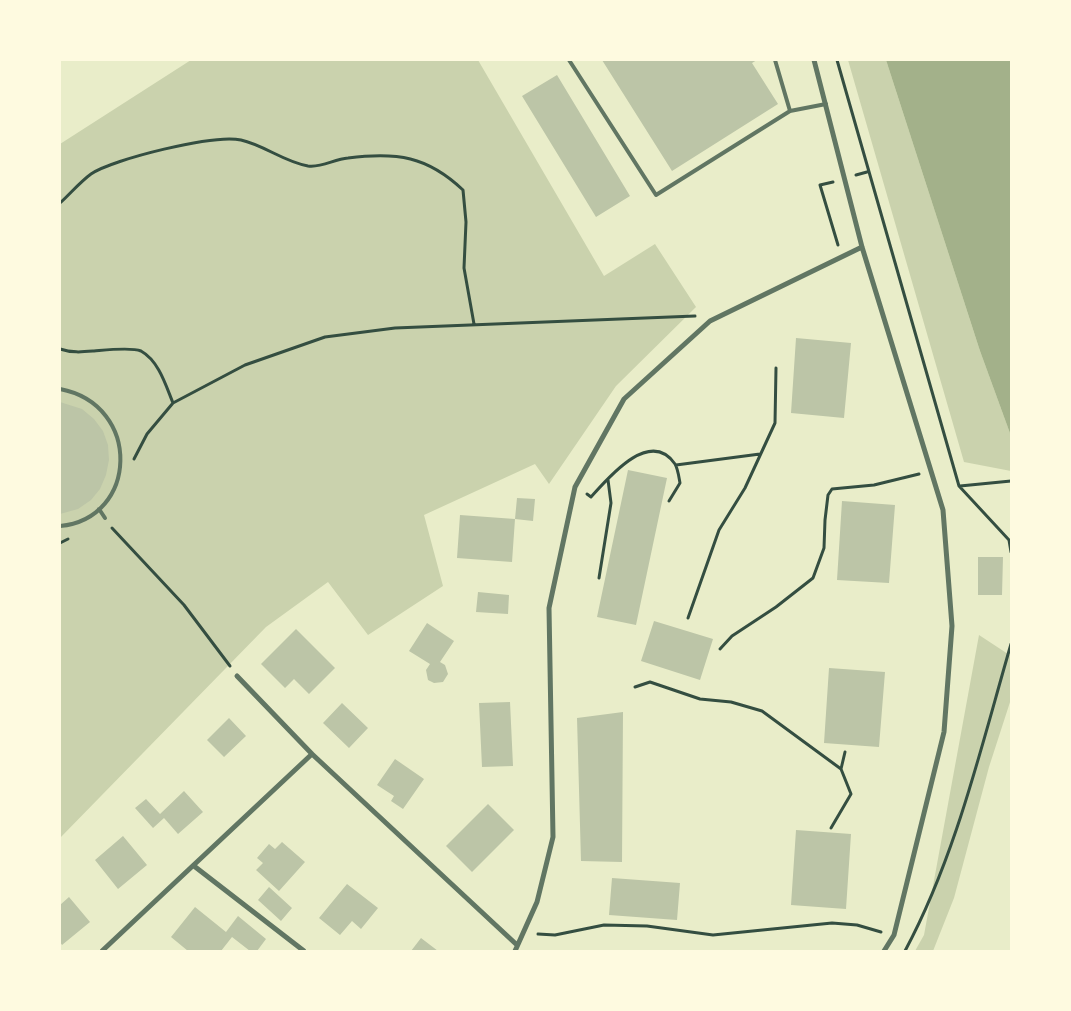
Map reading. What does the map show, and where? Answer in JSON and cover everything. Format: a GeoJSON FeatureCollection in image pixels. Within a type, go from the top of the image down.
{"type":"FeatureCollection","features":[{"type":"Feature","properties":{"kind":"street"},"geometry":{"type":"LineString","coordinates":[[814,60],[862,246],[932,470],[942,510],[952,626],[944,732],[894,935],[884,951]]}},
{"type":"Feature","properties":{"kind":"street"},"geometry":{"type":"LineString","coordinates":[[238,676],[312,754],[516,948],[537,902],[552,837],[549,608],[575,487],[624,399],[710,321],[862,246]]}},
{"type":"Feature","properties":{"kind":"street"},"geometry":{"type":"LineString","coordinates":[[102,951],[312,754]]}},
{"type":"Feature","properties":{"kind":"street"},"geometry":{"type":"LineString","coordinates":[[194,866],[304,951]]}},
{"type":"Feature","properties":{"kind":"lane"},"geometry":{"type":"LineString","coordinates":[[569,60],[656,194],[790,110],[826,104]]}},
{"type":"Feature","properties":{"kind":"lane"},"geometry":{"type":"LineString","coordinates":[[775,60],[790,110]]}},
{"type":"Feature","properties":{"kind":"lane"},"geometry":{"type":"LineString","coordinates":[[60,390],[89,399],[103,411],[113,426],[120,442],[121,461],[118,478],[110,495],[99,508],[84,519],[60,526]]}},
{"type":"Feature","properties":{"kind":"lane"},"geometry":{"type":"LineString","coordinates":[[99,508],[104,518]]}},
{"type":"Feature","properties":{"kind":"path"},"geometry":{"type":"LineString","coordinates":[[836,60],[960,486],[1009,540],[1011,552]]}},
{"type":"Feature","properties":{"kind":"path"},"geometry":{"type":"LineString","coordinates":[[60,203],[91,174],[133,156],[197,143],[238,139],[263,146],[307,166],[323,165],[347,158],[402,156],[445,173],[464,190],[466,222],[464,268],[474,324]]}},
{"type":"Feature","properties":{"kind":"path"},"geometry":{"type":"LineString","coordinates":[[132,462],[147,434],[172,403],[244,366],[325,337],[395,328],[720,316]]}},
{"type":"Feature","properties":{"kind":"path"},"geometry":{"type":"LineString","coordinates":[[60,350],[71,353],[116,350],[140,351],[152,361],[165,381],[172,403]]}},
{"type":"Feature","properties":{"kind":"path"},"geometry":{"type":"LineString","coordinates":[[688,618],[719,530],[745,488],[775,423],[776,368]]}},
{"type":"Feature","properties":{"kind":"path"},"geometry":{"type":"LineString","coordinates":[[575,487],[591,497],[608,479],[644,451],[654,451],[662,454],[676,465],[680,483],[669,502]]}},
{"type":"Feature","properties":{"kind":"path"},"geometry":{"type":"LineString","coordinates":[[676,465],[760,454]]}},
{"type":"Feature","properties":{"kind":"path"},"geometry":{"type":"LineString","coordinates":[[720,649],[732,636],[776,607],[813,578],[819,566],[824,548],[828,495],[832,489],[874,484],[932,470]]}},
{"type":"Feature","properties":{"kind":"path"},"geometry":{"type":"LineString","coordinates":[[599,578],[611,503],[608,479]]}},
{"type":"Feature","properties":{"kind":"path"},"geometry":{"type":"LineString","coordinates":[[960,486],[1011,481]]}},
{"type":"Feature","properties":{"kind":"path"},"geometry":{"type":"LineString","coordinates":[[104,518],[121,539],[184,605],[238,676]]}},
{"type":"Feature","properties":{"kind":"path"},"geometry":{"type":"LineString","coordinates":[[60,543],[74,536]]}},
{"type":"Feature","properties":{"kind":"path"},"geometry":{"type":"LineString","coordinates":[[905,951],[916,932],[960,822],[1011,644]]}},
{"type":"Feature","properties":{"kind":"path"},"geometry":{"type":"LineString","coordinates":[[635,688],[650,682],[700,699],[731,702],[762,711],[841,769],[851,794],[831,828]]}},
{"type":"Feature","properties":{"kind":"path"},"geometry":{"type":"LineString","coordinates":[[841,769],[845,752]]}},
{"type":"Feature","properties":{"kind":"path"},"geometry":{"type":"LineString","coordinates":[[522,934],[555,935],[613,926],[646,926],[713,935],[832,923],[857,925],[894,935]]}},
{"type":"Feature","properties":{"kind":"shaded area"},"geometry":{"type":"Polygon","coordinates":[[[191,60],[478,60],[604,276],[655,244],[696,307],[616,386],[549,484],[535,464],[424,515],[443,586],[368,635],[328,582],[266,627],[60,838],[60,144],[191,60]]]}},
{"type":"Feature","properties":{"kind":"shaded area"},"geometry":{"type":"Polygon","coordinates":[[[848,60],[886,60],[980,351],[1011,436],[1011,471],[964,462],[848,60]]]}},
{"type":"Feature","properties":{"kind":"shaded area"},"geometry":{"type":"Polygon","coordinates":[[[886,60],[1011,60],[1011,436],[980,351],[886,60]]]}},
{"type":"Feature","properties":{"kind":"shaded area"},"geometry":{"type":"Polygon","coordinates":[[[979,635],[1011,656],[1011,699],[989,767],[954,898],[933,951],[915,951],[924,935],[979,635]]]}},
{"type":"Feature","properties":{"kind":"building"},"geometry":{"type":"Polygon","coordinates":[[[602,60],[757,60],[752,63],[778,104],[672,171],[602,60]]]}},
{"type":"Feature","properties":{"kind":"building"},"geometry":{"type":"Polygon","coordinates":[[[557,75],[630,196],[596,217],[522,96],[557,75]]]}},
{"type":"Feature","properties":{"kind":"building"},"geometry":{"type":"Polygon","coordinates":[[[796,338],[851,343],[844,418],[791,413],[796,338]]]}},
{"type":"Feature","properties":{"kind":"building"},"geometry":{"type":"Polygon","coordinates":[[[60,402],[82,409],[94,419],[103,431],[108,445],[109,460],[106,475],[100,489],[91,500],[78,509],[60,514],[60,402]]]}},
{"type":"Feature","properties":{"kind":"building"},"geometry":{"type":"Polygon","coordinates":[[[628,470],[667,478],[636,625],[597,617],[628,470]]]}},
{"type":"Feature","properties":{"kind":"building"},"geometry":{"type":"Polygon","coordinates":[[[517,498],[535,499],[533,521],[515,519],[517,498]]]}},
{"type":"Feature","properties":{"kind":"building"},"geometry":{"type":"Polygon","coordinates":[[[842,501],[895,505],[889,583],[837,580],[842,501]]]}},
{"type":"Feature","properties":{"kind":"building"},"geometry":{"type":"Polygon","coordinates":[[[460,515],[515,519],[512,562],[457,558],[460,515]]]}},
{"type":"Feature","properties":{"kind":"building"},"geometry":{"type":"Polygon","coordinates":[[[978,557],[1003,557],[1002,595],[978,595],[978,557]]]}},
{"type":"Feature","properties":{"kind":"building"},"geometry":{"type":"Polygon","coordinates":[[[478,592],[509,595],[508,614],[476,612],[478,592]]]}},
{"type":"Feature","properties":{"kind":"building"},"geometry":{"type":"Polygon","coordinates":[[[654,621],[713,639],[700,680],[641,661],[654,621]]]}},
{"type":"Feature","properties":{"kind":"building"},"geometry":{"type":"Polygon","coordinates":[[[427,623],[454,641],[440,662],[445,665],[448,674],[443,682],[434,683],[428,680],[426,670],[430,664],[409,651],[427,623]]]}},
{"type":"Feature","properties":{"kind":"building"},"geometry":{"type":"Polygon","coordinates":[[[296,629],[335,668],[309,694],[294,679],[285,688],[261,664],[296,629]]]}},
{"type":"Feature","properties":{"kind":"building"},"geometry":{"type":"Polygon","coordinates":[[[829,668],[885,672],[879,747],[824,743],[829,668]]]}},
{"type":"Feature","properties":{"kind":"building"},"geometry":{"type":"Polygon","coordinates":[[[510,702],[513,766],[482,767],[479,703],[510,702]]]}},
{"type":"Feature","properties":{"kind":"building"},"geometry":{"type":"Polygon","coordinates":[[[342,703],[368,728],[349,748],[323,723],[342,703]]]}},
{"type":"Feature","properties":{"kind":"building"},"geometry":{"type":"Polygon","coordinates":[[[623,712],[622,862],[581,861],[577,718],[623,712]]]}},
{"type":"Feature","properties":{"kind":"building"},"geometry":{"type":"Polygon","coordinates":[[[229,718],[246,736],[224,757],[207,740],[229,718]]]}},
{"type":"Feature","properties":{"kind":"building"},"geometry":{"type":"Polygon","coordinates":[[[395,759],[424,779],[403,809],[391,801],[394,796],[377,785],[395,759]]]}},
{"type":"Feature","properties":{"kind":"building"},"geometry":{"type":"Polygon","coordinates":[[[184,791],[203,812],[178,834],[164,818],[153,828],[135,808],[146,799],[160,814],[184,791]]]}},
{"type":"Feature","properties":{"kind":"building"},"geometry":{"type":"Polygon","coordinates":[[[488,804],[514,830],[472,872],[446,846],[488,804]]]}},
{"type":"Feature","properties":{"kind":"building"},"geometry":{"type":"Polygon","coordinates":[[[796,830],[851,834],[846,909],[791,905],[796,830]]]}},
{"type":"Feature","properties":{"kind":"building"},"geometry":{"type":"Polygon","coordinates":[[[123,836],[147,865],[118,889],[95,860],[123,836]]]}},
{"type":"Feature","properties":{"kind":"building"},"geometry":{"type":"Polygon","coordinates":[[[282,842],[305,862],[279,891],[256,870],[263,863],[257,858],[269,844],[275,849],[282,842]]]}},
{"type":"Feature","properties":{"kind":"building"},"geometry":{"type":"Polygon","coordinates":[[[612,878],[680,883],[677,920],[609,915],[612,878]]]}},
{"type":"Feature","properties":{"kind":"building"},"geometry":{"type":"Polygon","coordinates":[[[347,884],[378,908],[361,929],[352,921],[340,935],[319,918],[347,884]]]}},
{"type":"Feature","properties":{"kind":"building"},"geometry":{"type":"Polygon","coordinates":[[[269,887],[292,908],[281,921],[258,900],[269,887]]]}},
{"type":"Feature","properties":{"kind":"building"},"geometry":{"type":"Polygon","coordinates":[[[69,897],[90,922],[62,945],[60,942],[60,905],[69,897]]]}},
{"type":"Feature","properties":{"kind":"building"},"geometry":{"type":"Polygon","coordinates":[[[195,907],[226,932],[238,916],[266,939],[257,951],[250,951],[232,937],[221,951],[188,951],[171,937],[195,907]]]}},
{"type":"Feature","properties":{"kind":"building"},"geometry":{"type":"Polygon","coordinates":[[[421,938],[438,951],[411,951],[421,938]]]}}]}
